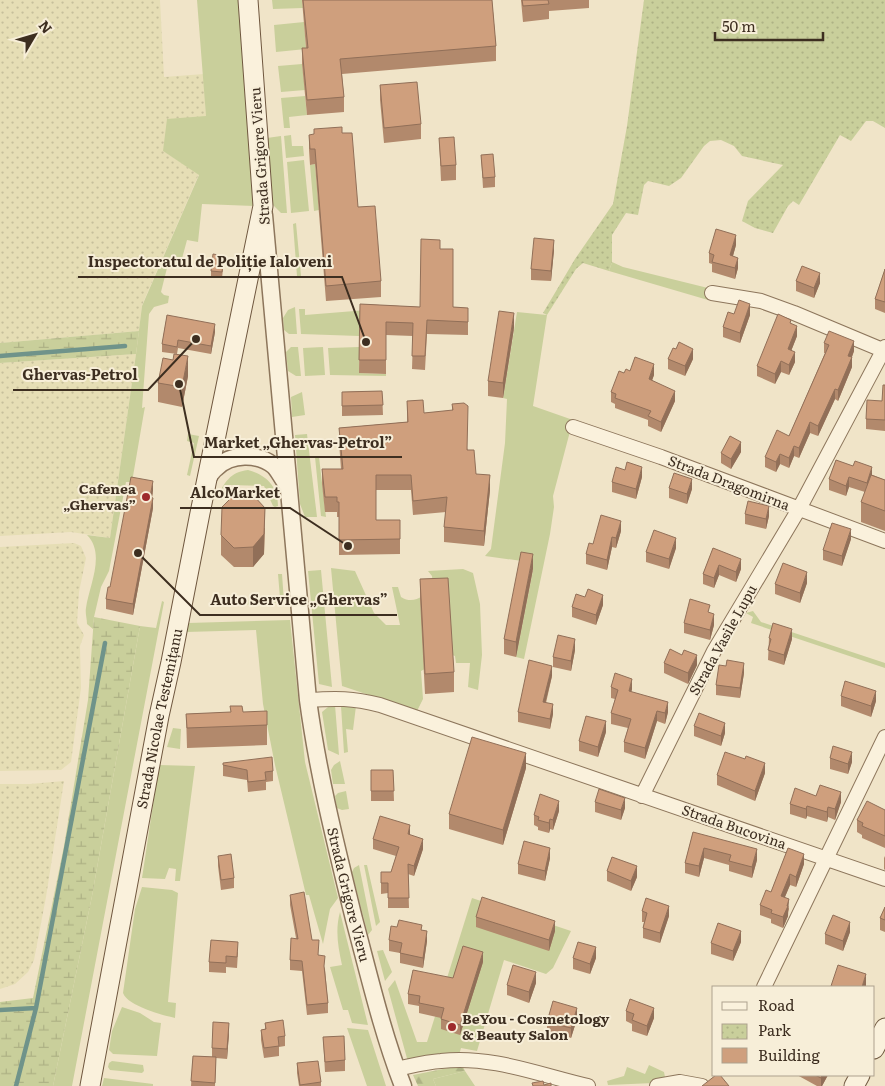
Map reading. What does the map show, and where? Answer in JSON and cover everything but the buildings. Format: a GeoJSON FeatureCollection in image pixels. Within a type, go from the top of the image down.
{"type":"FeatureCollection","features":[{"type":"Feature","properties":{"kind":"main road","name":"Strada Grigore Vieru"},"geometry":{"type":"LineString","coordinates":[[248,0],[264,206]]}},
{"type":"Feature","properties":{"kind":"main road","name":"Strada Nicolae Testemițanu"},"geometry":{"type":"LineString","coordinates":[[90,1086],[159,716],[172,662],[206,480],[264,206]]}},
{"type":"Feature","properties":{"kind":"street","name":"Strada Grigore Vieru"},"geometry":{"type":"LineString","coordinates":[[264,206],[313,740],[362,950],[396,1069],[403,1086]]}},
{"type":"Feature","properties":{"kind":"street"},"geometry":{"type":"LineString","coordinates":[[712,293],[761,301],[884,350]]}},
{"type":"Feature","properties":{"kind":"street","name":"Strada Vasile Lupu"},"geometry":{"type":"LineString","coordinates":[[642,796],[714,652],[799,509],[884,350]]}},
{"type":"Feature","properties":{"kind":"street","name":"Strada Dragomirna"},"geometry":{"type":"LineString","coordinates":[[573,427],[661,457],[885,541]]}},
{"type":"Feature","properties":{"kind":"street"},"geometry":{"type":"LineString","coordinates":[[206,480],[216,468],[229,459],[245,456],[261,458],[274,467],[289,487]]}},
{"type":"Feature","properties":{"kind":"street"},"geometry":{"type":"LineString","coordinates":[[308,700],[356,699],[380,705],[642,796]]}},
{"type":"Feature","properties":{"kind":"street"},"geometry":{"type":"LineString","coordinates":[[764,986],[885,737]]}},
{"type":"Feature","properties":{"kind":"street","name":"Strada Bucovina"},"geometry":{"type":"LineString","coordinates":[[642,796],[885,879]]}},
{"type":"Feature","properties":{"kind":"street"},"geometry":{"type":"LineString","coordinates":[[396,1069],[442,1061],[466,1060],[510,1065],[588,1086]]}},
{"type":"Feature","properties":{"kind":"street"},"geometry":{"type":"LineString","coordinates":[[657,1086],[680,1082],[702,1086]]}},
{"type":"Feature","properties":{"kind":"shaded area"},"geometry":{"type":"Polygon","coordinates":[[[0,0],[160,0],[164,77],[204,74],[206,116],[163,151],[199,174],[142,305],[139,331],[0,343],[0,0]]]}},
{"type":"Feature","properties":{"kind":"shaded area"},"geometry":{"type":"Polygon","coordinates":[[[136,354],[110,538],[71,532],[0,536],[0,363],[136,354]]]}},
{"type":"Feature","properties":{"kind":"shaded area"},"geometry":{"type":"Polygon","coordinates":[[[74,543],[81,546],[86,558],[79,592],[77,623],[84,635],[80,646],[81,688],[71,762],[61,770],[0,771],[0,547],[74,543]]]}},
{"type":"Feature","properties":{"kind":"shaded area"},"geometry":{"type":"Polygon","coordinates":[[[64,781],[34,960],[28,972],[15,984],[0,989],[0,784],[64,781]]]}},
{"type":"Feature","properties":{"kind":"green space"},"geometry":{"type":"Polygon","coordinates":[[[197,0],[241,0],[254,206],[202,204],[198,242],[187,240],[180,266],[168,264],[161,292],[169,296],[168,303],[154,307],[149,314],[142,408],[145,407],[132,482],[126,482],[109,571],[101,587],[93,629],[87,624],[86,610],[96,561],[93,543],[87,535],[110,538],[142,306],[199,175],[163,151],[167,119],[206,116],[197,0]]]}},
{"type":"Feature","properties":{"kind":"green space"},"geometry":{"type":"Polygon","coordinates":[[[272,0],[302,0],[303,8],[273,9],[272,0]]]}},
{"type":"Feature","properties":{"kind":"green space"},"geometry":{"type":"Polygon","coordinates":[[[644,0],[885,0],[885,128],[873,121],[866,121],[851,141],[840,135],[799,205],[793,201],[788,206],[773,233],[755,228],[742,221],[748,201],[783,165],[742,156],[734,146],[721,140],[710,141],[704,146],[681,178],[669,186],[648,181],[644,185],[638,215],[626,213],[612,235],[612,262],[609,271],[583,263],[576,269],[547,315],[543,313],[575,259],[613,204],[627,126],[644,0]]]}},
{"type":"Feature","properties":{"kind":"green space"},"geometry":{"type":"Polygon","coordinates":[[[304,22],[306,49],[276,52],[274,25],[304,22]]]}},
{"type":"Feature","properties":{"kind":"green space"},"geometry":{"type":"Polygon","coordinates":[[[302,64],[305,90],[281,92],[278,66],[302,64]]]}},
{"type":"Feature","properties":{"kind":"green space"},"geometry":{"type":"Polygon","coordinates":[[[305,96],[307,115],[289,117],[290,128],[284,128],[281,98],[305,96]]]}},
{"type":"Feature","properties":{"kind":"green space"},"geometry":{"type":"Polygon","coordinates":[[[291,135],[292,146],[303,146],[304,156],[286,158],[284,136],[291,135]]]}},
{"type":"Feature","properties":{"kind":"green space"},"geometry":{"type":"Polygon","coordinates":[[[281,136],[287,213],[281,213],[273,205],[267,138],[281,136]]]}},
{"type":"Feature","properties":{"kind":"green space"},"geometry":{"type":"Polygon","coordinates":[[[304,160],[309,211],[291,213],[287,162],[304,160]]]}},
{"type":"Feature","properties":{"kind":"green space"},"geometry":{"type":"Polygon","coordinates":[[[315,164],[319,210],[314,211],[310,165],[315,164]]]}},
{"type":"Feature","properties":{"kind":"green space"},"geometry":{"type":"Polygon","coordinates":[[[296,223],[301,276],[297,276],[293,224],[296,223]]]}},
{"type":"Feature","properties":{"kind":"green space"},"geometry":{"type":"Polygon","coordinates":[[[612,262],[623,267],[712,289],[708,300],[609,271],[612,262]]]}},
{"type":"Feature","properties":{"kind":"green space"},"geometry":{"type":"Polygon","coordinates":[[[295,307],[297,334],[289,334],[284,330],[283,318],[288,310],[295,307]]]}},
{"type":"Feature","properties":{"kind":"green space"},"geometry":{"type":"Polygon","coordinates":[[[299,309],[305,309],[305,315],[367,310],[359,336],[301,334],[299,309]]]}},
{"type":"Feature","properties":{"kind":"green space"},"geometry":{"type":"Polygon","coordinates":[[[517,312],[547,315],[533,406],[573,420],[553,496],[554,507],[550,534],[524,659],[516,657],[533,570],[522,561],[485,556],[491,549],[505,443],[507,399],[503,398],[517,312]]]}},
{"type":"Feature","properties":{"kind":"green space"},"geometry":{"type":"Polygon","coordinates":[[[139,331],[136,354],[0,363],[0,343],[139,331]]]}},
{"type":"Feature","properties":{"kind":"green space"},"geometry":{"type":"Polygon","coordinates":[[[291,347],[298,347],[301,376],[296,376],[288,371],[286,352],[291,347]]]}},
{"type":"Feature","properties":{"kind":"green space"},"geometry":{"type":"Polygon","coordinates":[[[323,347],[325,375],[305,376],[303,348],[323,347]]]}},
{"type":"Feature","properties":{"kind":"green space"},"geometry":{"type":"Polygon","coordinates":[[[359,347],[359,373],[386,374],[386,376],[330,375],[328,348],[359,347]]]}},
{"type":"Feature","properties":{"kind":"green space"},"geometry":{"type":"Polygon","coordinates":[[[302,392],[305,415],[292,417],[291,397],[302,392]]]}},
{"type":"Feature","properties":{"kind":"green space"},"geometry":{"type":"Polygon","coordinates":[[[188,434],[199,436],[190,476],[187,475],[194,443],[187,441],[188,434]]]}},
{"type":"Feature","properties":{"kind":"green space"},"geometry":{"type":"Polygon","coordinates":[[[307,434],[317,517],[305,517],[300,504],[295,435],[307,434]]]}},
{"type":"Feature","properties":{"kind":"green space"},"geometry":{"type":"Polygon","coordinates":[[[315,457],[319,457],[326,517],[321,516],[315,457]]]}},
{"type":"Feature","properties":{"kind":"green space"},"geometry":{"type":"Polygon","coordinates":[[[248,470],[270,482],[276,493],[278,506],[273,506],[264,486],[230,485],[222,500],[217,498],[228,479],[237,473],[248,470]]]}},
{"type":"Feature","properties":{"kind":"green space"},"geometry":{"type":"Polygon","coordinates":[[[331,568],[355,571],[374,613],[386,625],[400,625],[392,587],[398,587],[401,597],[414,600],[433,588],[432,576],[428,571],[463,569],[473,573],[480,604],[482,655],[478,690],[468,687],[470,663],[456,663],[455,656],[452,655],[421,671],[423,699],[417,711],[342,686],[331,568]]]}},
{"type":"Feature","properties":{"kind":"green space"},"geometry":{"type":"Polygon","coordinates":[[[321,570],[332,687],[319,684],[308,571],[321,570]]]}},
{"type":"Feature","properties":{"kind":"green space"},"geometry":{"type":"Polygon","coordinates":[[[278,574],[282,574],[284,602],[241,605],[241,601],[280,598],[278,574]]]}},
{"type":"Feature","properties":{"kind":"green space"},"geometry":{"type":"Polygon","coordinates":[[[162,601],[164,602],[72,1086],[53,1086],[92,896],[140,626],[156,628],[162,601]]]}},
{"type":"Feature","properties":{"kind":"green space"},"geometry":{"type":"Polygon","coordinates":[[[753,611],[761,622],[885,663],[885,668],[751,623],[753,617],[746,613],[753,611]]]}},
{"type":"Feature","properties":{"kind":"green space"},"geometry":{"type":"Polygon","coordinates":[[[94,617],[140,626],[92,896],[53,1086],[0,1086],[0,1002],[33,998],[64,846],[88,700],[94,617]]]}},
{"type":"Feature","properties":{"kind":"green space"},"geometry":{"type":"Polygon","coordinates":[[[290,620],[305,762],[338,898],[330,909],[323,944],[309,895],[306,895],[275,765],[263,704],[256,630],[186,632],[188,623],[290,620]]]}},
{"type":"Feature","properties":{"kind":"green space"},"geometry":{"type":"Polygon","coordinates":[[[335,705],[339,755],[328,750],[322,712],[328,707],[335,705]]]}},
{"type":"Feature","properties":{"kind":"green space"},"geometry":{"type":"Polygon","coordinates":[[[341,706],[356,706],[353,730],[346,729],[348,752],[344,753],[341,706]]]}},
{"type":"Feature","properties":{"kind":"green space"},"geometry":{"type":"Polygon","coordinates":[[[173,728],[181,729],[180,749],[167,747],[173,728]]]}},
{"type":"Feature","properties":{"kind":"green space"},"geometry":{"type":"Polygon","coordinates":[[[340,761],[345,784],[333,784],[331,770],[340,761]]]}},
{"type":"Feature","properties":{"kind":"green space"},"geometry":{"type":"Polygon","coordinates":[[[159,765],[195,766],[180,881],[175,881],[176,869],[169,868],[165,879],[142,878],[159,765]]]}},
{"type":"Feature","properties":{"kind":"green space"},"geometry":{"type":"Polygon","coordinates":[[[346,791],[349,809],[342,810],[337,808],[335,796],[346,791]]]}},
{"type":"Feature","properties":{"kind":"green space"},"geometry":{"type":"Polygon","coordinates":[[[359,865],[372,930],[368,935],[352,872],[359,865]]]}},
{"type":"Feature","properties":{"kind":"green space"},"geometry":{"type":"Polygon","coordinates":[[[364,865],[367,865],[380,922],[376,926],[364,865]]]}},
{"type":"Feature","properties":{"kind":"green space"},"geometry":{"type":"Polygon","coordinates":[[[142,887],[172,890],[178,893],[168,1002],[176,1003],[175,1018],[138,1006],[126,998],[123,993],[135,909],[142,887]]]}},
{"type":"Feature","properties":{"kind":"green space"},"geometry":{"type":"Polygon","coordinates":[[[472,898],[571,931],[553,968],[546,974],[504,960],[477,1051],[461,1048],[459,1055],[408,1062],[388,989],[395,980],[417,1042],[427,1042],[472,898]]]}},
{"type":"Feature","properties":{"kind":"green space"},"geometry":{"type":"Polygon","coordinates":[[[340,912],[368,1025],[352,1023],[348,1010],[343,1010],[330,967],[342,965],[338,939],[340,912]]]}},
{"type":"Feature","properties":{"kind":"green space"},"geometry":{"type":"Polygon","coordinates":[[[383,950],[392,972],[385,981],[377,951],[383,950]]]}},
{"type":"Feature","properties":{"kind":"green space"},"geometry":{"type":"Polygon","coordinates":[[[122,1007],[140,1013],[154,1022],[161,1023],[157,1056],[113,1054],[109,1050],[112,1031],[122,1007]]]}},
{"type":"Feature","properties":{"kind":"green space"},"geometry":{"type":"Polygon","coordinates":[[[347,1028],[368,1030],[386,1086],[367,1086],[347,1028]]]}},
{"type":"Feature","properties":{"kind":"green space"},"geometry":{"type":"Polygon","coordinates":[[[112,1061],[143,1065],[144,1071],[142,1073],[110,1070],[108,1067],[112,1061]]]}},
{"type":"Feature","properties":{"kind":"green space"},"geometry":{"type":"Polygon","coordinates":[[[649,1065],[664,1072],[665,1077],[654,1083],[608,1085],[607,1081],[624,1076],[627,1067],[645,1074],[649,1065]]]}},
{"type":"Feature","properties":{"kind":"green space"},"geometry":{"type":"Polygon","coordinates":[[[463,1067],[465,1071],[433,1079],[436,1086],[418,1086],[413,1075],[448,1068],[463,1067]]]}},
{"type":"Feature","properties":{"kind":"green space"},"geometry":{"type":"Polygon","coordinates":[[[465,1071],[475,1086],[436,1086],[433,1079],[465,1071]]]}},
{"type":"Feature","properties":{"kind":"green space"},"geometry":{"type":"Polygon","coordinates":[[[104,1078],[153,1084],[153,1086],[102,1086],[104,1078]]]}},
{"type":"Feature","properties":{"kind":"waterway"},"geometry":{"type":"LineString","coordinates":[[0,356],[125,346]]}},
{"type":"Feature","properties":{"kind":"waterway"},"geometry":{"type":"LineString","coordinates":[[16,1086],[36,1008],[105,643]]}},
{"type":"Feature","properties":{"kind":"waterway"},"geometry":{"type":"LineString","coordinates":[[0,1010],[36,1008]]}},
{"type":"Feature","properties":{"kind":"place","name":"Ghervas-Petrol"},"geometry":{"type":"Point","coordinates":[196,339]}},
{"type":"Feature","properties":{"kind":"place","name":"Inspectoratul de Poliție Ialoveni"},"geometry":{"type":"Point","coordinates":[366,342]}},
{"type":"Feature","properties":{"kind":"place","name":"Market „Ghervas-Petrol”"},"geometry":{"type":"Point","coordinates":[179,384]}},
{"type":"Feature","properties":{"kind":"place","name":"Cafenea „Ghervas”"},"geometry":{"type":"Point","coordinates":[146,497]}},
{"type":"Feature","properties":{"kind":"place","name":"AlcoMarket"},"geometry":{"type":"Point","coordinates":[348,546]}},
{"type":"Feature","properties":{"kind":"place","name":"Auto Service „Ghervas”"},"geometry":{"type":"Point","coordinates":[138,553]}},
{"type":"Feature","properties":{"kind":"place","name":"BeYou - Cosmetology & Beauty Salon"},"geometry":{"type":"Point","coordinates":[452,1027]}}]}
